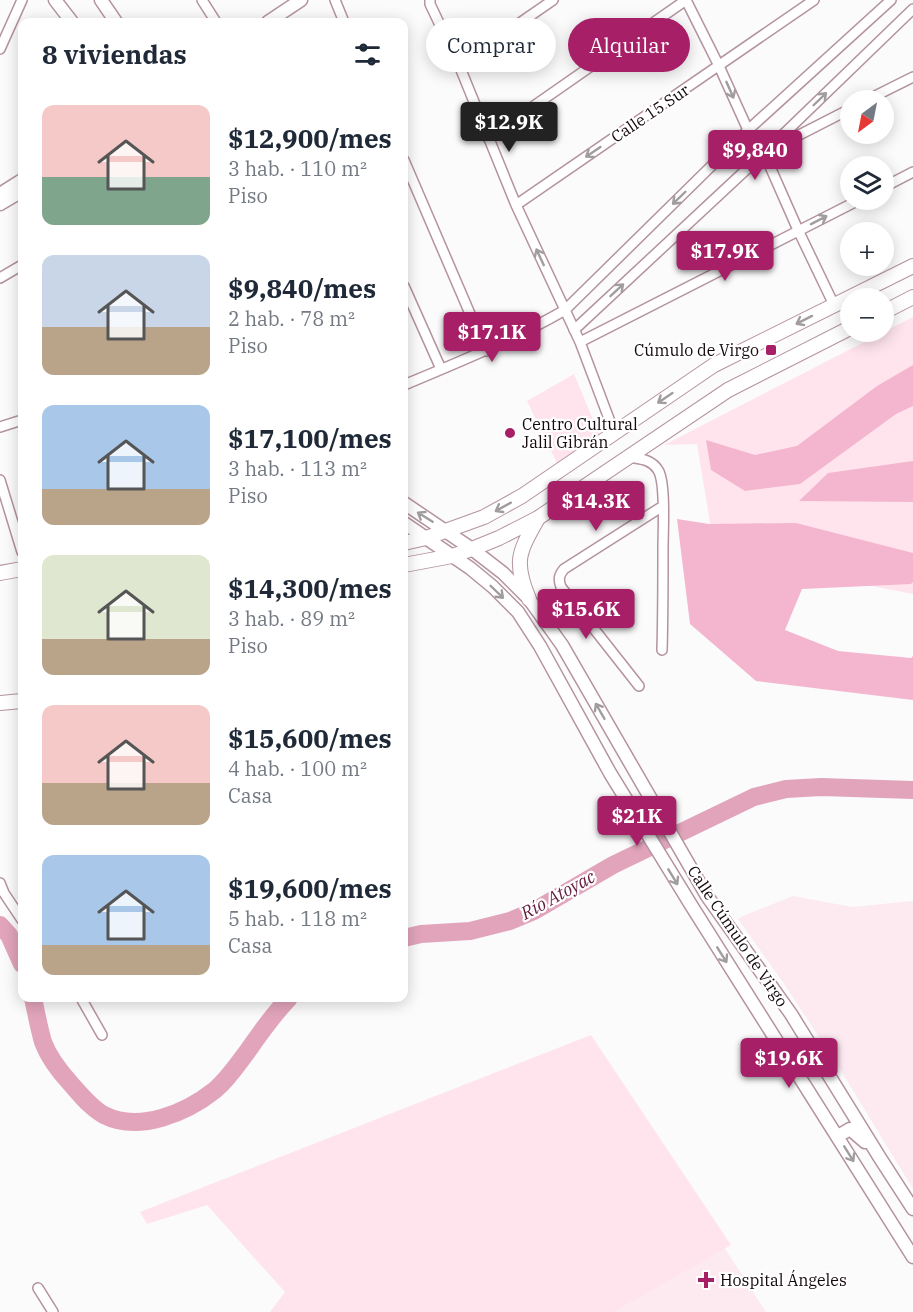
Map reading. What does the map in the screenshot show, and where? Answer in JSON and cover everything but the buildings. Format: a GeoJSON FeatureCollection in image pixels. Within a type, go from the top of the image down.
{"type":"FeatureCollection","features":[{"type":"Feature","properties":{"kind":"main road"},"geometry":{"type":"LineString","coordinates":[[55,0],[69,18]]}},
{"type":"Feature","properties":{"kind":"main road"},"geometry":{"type":"LineString","coordinates":[[101,0],[113,18]]}},
{"type":"Feature","properties":{"kind":"main road"},"geometry":{"type":"LineString","coordinates":[[274,18],[301,0]]}},
{"type":"Feature","properties":{"kind":"main road"},"geometry":{"type":"LineString","coordinates":[[0,194],[18,183]]}},
{"type":"Feature","properties":{"kind":"main road"},"geometry":{"type":"LineString","coordinates":[[0,204],[18,193]]}},
{"type":"Feature","properties":{"kind":"main road"},"geometry":{"type":"LineString","coordinates":[[408,542],[484,518],[522,496],[714,365],[913,266]]}},
{"type":"Feature","properties":{"kind":"main road"},"geometry":{"type":"LineString","coordinates":[[894,307],[913,297]]}},
{"type":"Feature","properties":{"kind":"main road"},"geometry":{"type":"LineString","coordinates":[[408,564],[452,556],[472,549],[538,518],[728,390],[840,333]]}},
{"type":"Feature","properties":{"kind":"main road","name":"Calle Cúmulo de Virgo"},"geometry":{"type":"LineString","coordinates":[[408,506],[472,549],[503,573],[529,599],[562,645],[707,896],[790,1014],[913,1209]]}},
{"type":"Feature","properties":{"kind":"main road"},"geometry":{"type":"LineString","coordinates":[[529,599],[519,569],[519,555],[538,518]]}},
{"type":"Feature","properties":{"kind":"main road","name":"Calle Cúmulo de Virgo"},"geometry":{"type":"LineString","coordinates":[[408,527],[493,587],[518,612],[540,646],[610,773],[913,1257]]}},
{"type":"Feature","properties":{"kind":"main road"},"geometry":{"type":"LineString","coordinates":[[0,573],[18,570]]}},
{"type":"Feature","properties":{"kind":"main road"},"geometry":{"type":"LineString","coordinates":[[0,703],[18,701]]}},
{"type":"Feature","properties":{"kind":"main road"},"geometry":{"type":"LineString","coordinates":[[838,1136],[850,1129],[854,1131],[880,1158]]}},
{"type":"Feature","properties":{"kind":"street"},"geometry":{"type":"LineString","coordinates":[[0,49],[21,0]]}},
{"type":"Feature","properties":{"kind":"street"},"geometry":{"type":"LineString","coordinates":[[202,0],[213,18]]}},
{"type":"Feature","properties":{"kind":"street"},"geometry":{"type":"LineString","coordinates":[[335,0],[342,18]]}},
{"type":"Feature","properties":{"kind":"street"},"geometry":{"type":"LineString","coordinates":[[430,0],[437,18]]}},
{"type":"Feature","properties":{"kind":"street"},"geometry":{"type":"LineString","coordinates":[[527,18],[552,0]]}},
{"type":"Feature","properties":{"kind":"street"},"geometry":{"type":"LineString","coordinates":[[488,138],[686,0],[748,130]]}},
{"type":"Feature","properties":{"kind":"street","name":"Calle 15 Sur"},"geometry":{"type":"LineString","coordinates":[[516,205],[814,0]]}},
{"type":"Feature","properties":{"kind":"street"},"geometry":{"type":"LineString","coordinates":[[408,383],[486,351],[565,310],[748,130],[891,0]]}},
{"type":"Feature","properties":{"kind":"street"},"geometry":{"type":"LineString","coordinates":[[574,330],[764,153],[913,9]]}},
{"type":"Feature","properties":{"kind":"street"},"geometry":{"type":"LineString","coordinates":[[461,72],[516,205],[580,342],[614,432]]}},
{"type":"Feature","properties":{"kind":"street"},"geometry":{"type":"LineString","coordinates":[[887,90],[913,77]]}},
{"type":"Feature","properties":{"kind":"street"},"geometry":{"type":"LineString","coordinates":[[764,153],[840,114]]}},
{"type":"Feature","properties":{"kind":"street"},"geometry":{"type":"LineString","coordinates":[[764,153],[834,305]]}},
{"type":"Feature","properties":{"kind":"street"},"geometry":{"type":"LineString","coordinates":[[408,169],[486,351]]}},
{"type":"Feature","properties":{"kind":"street"},"geometry":{"type":"LineString","coordinates":[[894,182],[913,172]]}},
{"type":"Feature","properties":{"kind":"street"},"geometry":{"type":"LineString","coordinates":[[580,342],[840,209]]}},
{"type":"Feature","properties":{"kind":"street"},"geometry":{"type":"LineString","coordinates":[[0,278],[18,267]]}},
{"type":"Feature","properties":{"kind":"street"},"geometry":{"type":"LineString","coordinates":[[408,295],[441,369]]}},
{"type":"Feature","properties":{"kind":"street"},"geometry":{"type":"LineString","coordinates":[[0,427],[18,421]]}},
{"type":"Feature","properties":{"kind":"street"},"geometry":{"type":"LineString","coordinates":[[629,457],[652,463],[661,476],[663,506],[662,650]]}},
{"type":"Feature","properties":{"kind":"street"},"geometry":{"type":"LineString","coordinates":[[0,480],[18,539]]}},
{"type":"Feature","properties":{"kind":"street"},"geometry":{"type":"LineString","coordinates":[[639,686],[561,587],[559,580],[564,569],[663,506]]}},
{"type":"Feature","properties":{"kind":"street"},"geometry":{"type":"LineString","coordinates":[[0,883],[3,893],[18,915]]}},
{"type":"Feature","properties":{"kind":"street"},"geometry":{"type":"LineString","coordinates":[[83,1002],[102,1035]]}},
{"type":"Feature","properties":{"kind":"street"},"geometry":{"type":"LineString","coordinates":[[38,1288],[53,1312]]}},
{"type":"Feature","properties":{"kind":"shaded area"},"geometry":{"type":"Polygon","coordinates":[[[913,317],[913,594],[799,572],[714,547],[697,444],[664,445],[864,342],[894,342],[894,327],[913,317]]]}},
{"type":"Feature","properties":{"kind":"shaded area"},"geometry":{"type":"Polygon","coordinates":[[[913,365],[913,406],[896,414],[800,484],[745,491],[711,470],[706,440],[755,455],[797,446],[877,386],[913,365]]]}},
{"type":"Feature","properties":{"kind":"shaded area"},"geometry":{"type":"Polygon","coordinates":[[[574,374],[599,434],[557,463],[527,401],[574,374]]]}},
{"type":"Feature","properties":{"kind":"shaded area"},"geometry":{"type":"Polygon","coordinates":[[[913,461],[913,502],[799,501],[828,473],[913,461]]]}},
{"type":"Feature","properties":{"kind":"shaded area"},"geometry":{"type":"Polygon","coordinates":[[[677,519],[709,524],[796,523],[913,553],[913,582],[911,584],[802,589],[785,630],[838,651],[911,658],[913,656],[913,700],[756,681],[690,624],[677,519]]]}},
{"type":"Feature","properties":{"kind":"shaded area"},"geometry":{"type":"Polygon","coordinates":[[[793,896],[852,907],[913,901],[913,1189],[835,1061],[738,919],[793,896]]]}},
{"type":"Feature","properties":{"kind":"shaded area"},"geometry":{"type":"Polygon","coordinates":[[[591,1035],[731,1245],[613,1312],[270,1312],[285,1292],[207,1205],[147,1224],[140,1212],[591,1035]]]}},
{"type":"Feature","properties":{"kind":"shaded area","name":"Hospital Ángeles"},"geometry":{"type":"Polygon","coordinates":[[[724,1247],[766,1312],[611,1312],[724,1247]]]}},
{"type":"Feature","properties":{"kind":"waterway","name":"Río Atoyac"},"geometry":{"type":"LineString","coordinates":[[408,937],[470,931],[510,921],[534,911],[613,865],[754,797],[786,789],[821,787],[913,790]]}},
{"type":"Feature","properties":{"kind":"waterway","name":"Río Atoyac"},"geometry":{"type":"LineString","coordinates":[[0,925],[9,935],[18,955]]}},
{"type":"Feature","properties":{"kind":"waterway","name":"Río Atoyac"},"geometry":{"type":"LineString","coordinates":[[34,1002],[43,1042],[63,1075],[99,1112],[118,1120],[132,1122],[162,1118],[176,1113],[215,1090],[232,1072],[286,1002]]}},
{"type":"Feature","properties":{"kind":"place","name":"Cúmulo de Virgo"},"geometry":{"type":"Point","coordinates":[771,350]}},
{"type":"Feature","properties":{"kind":"place","name":"Centro Cultural Jalil Gibrán"},"geometry":{"type":"Point","coordinates":[510,433]}},
{"type":"Feature","properties":{"kind":"place","name":"Hospital Ángeles"},"geometry":{"type":"Point","coordinates":[706,1280]}}]}
